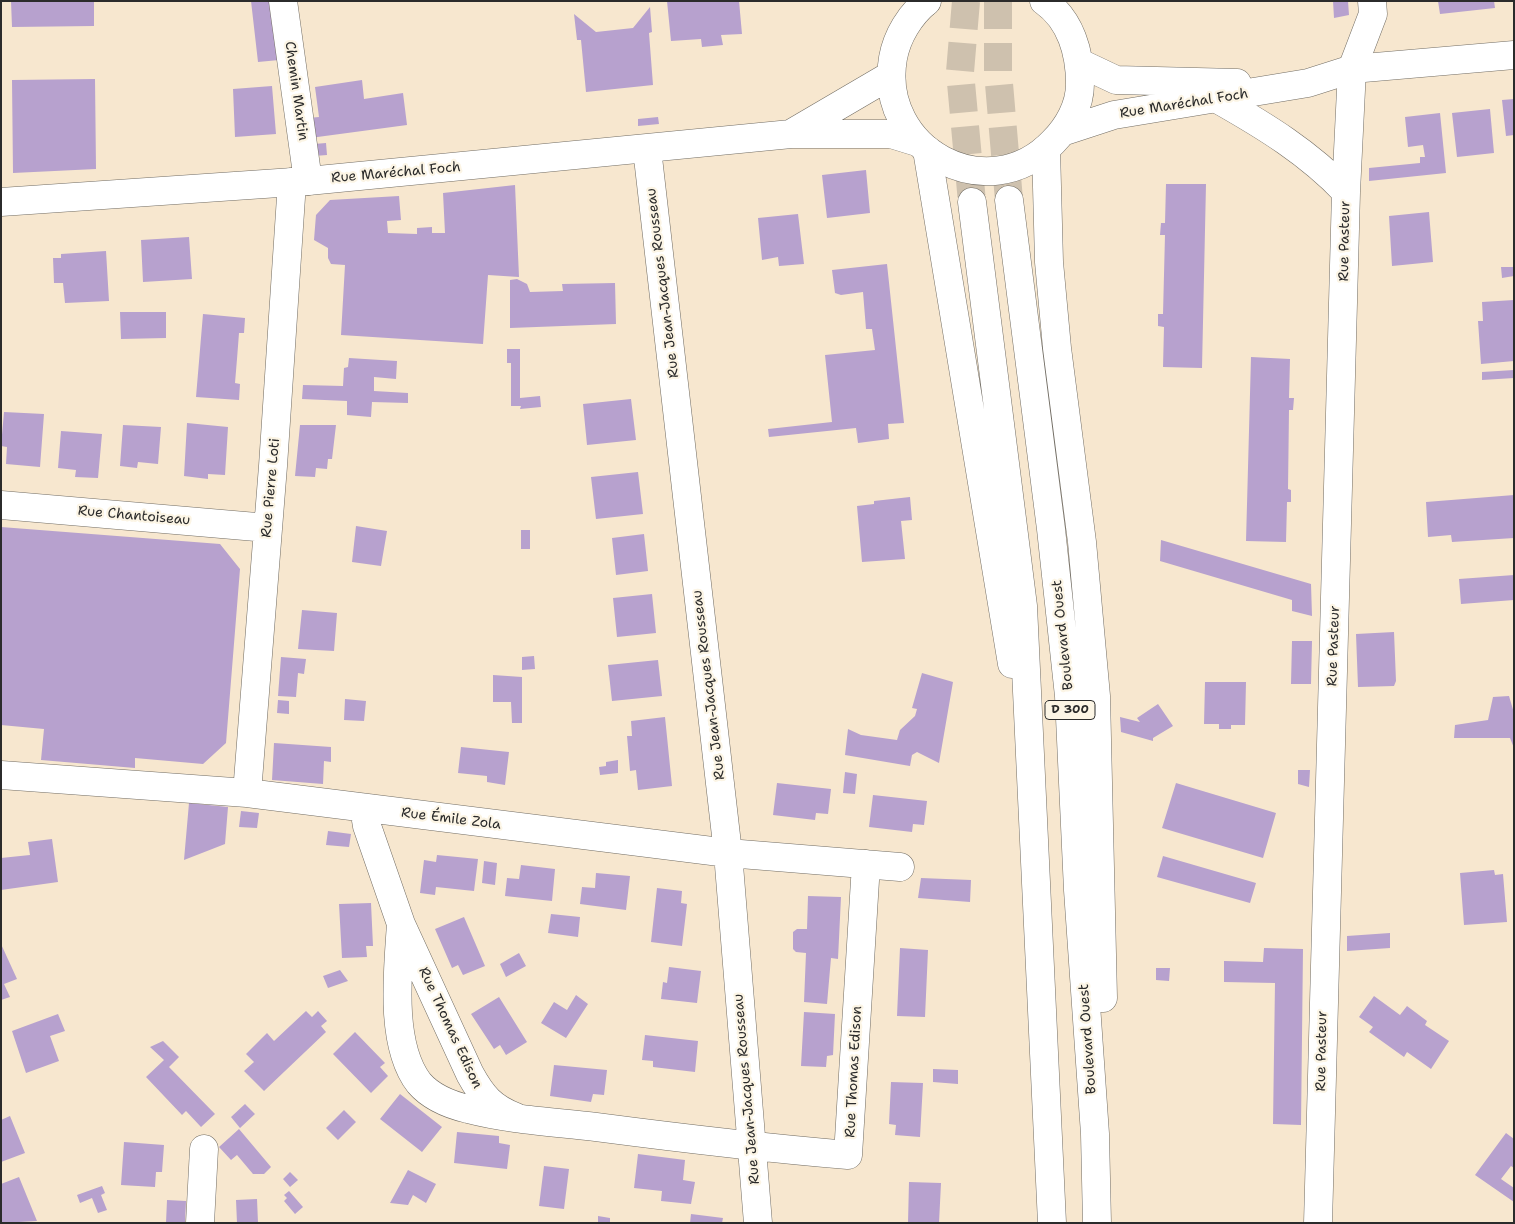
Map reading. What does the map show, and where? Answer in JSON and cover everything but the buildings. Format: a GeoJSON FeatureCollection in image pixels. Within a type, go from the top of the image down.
{"type":"FeatureCollection","features":[{"type":"Feature","properties":{"kind":"main road","name":"Chemin Martin"},"geometry":{"type":"LineString","coordinates":[[283,1],[300,182]]}},
{"type":"Feature","properties":{"kind":"main road","name":"Rue Pasteur"},"geometry":{"type":"LineString","coordinates":[[1318,1223],[1346,192],[1352,69],[1373,14],[1372,1]]}},
{"type":"Feature","properties":{"kind":"main road"},"geometry":{"type":"LineString","coordinates":[[926,2],[910,18],[896,45],[890,75],[894,100],[903,124],[922,146],[937,158],[958,167],[983,171],[1000,170],[1025,163],[1054,141],[1073,113],[1080,90],[1080,63],[1074,42],[1064,21],[1048,3]]}},
{"type":"Feature","properties":{"kind":"main road","name":"Rue Maréchal Foch"},"geometry":{"type":"LineString","coordinates":[[1054,141],[1114,115],[1219,100],[1308,83],[1352,69],[1514,55]]}},
{"type":"Feature","properties":{"kind":"main road","name":"Rue Maréchal Foch"},"geometry":{"type":"LineString","coordinates":[[1080,63],[1116,80],[1308,83]]}},
{"type":"Feature","properties":{"kind":"main road","name":"Rue Maréchal Foch"},"geometry":{"type":"LineString","coordinates":[[791,134],[890,75]]}},
{"type":"Feature","properties":{"kind":"main road"},"geometry":{"type":"LineString","coordinates":[[1219,100],[1273,131],[1324,168],[1346,192]]}},
{"type":"Feature","properties":{"kind":"main road","name":"Rue Maréchal Foch"},"geometry":{"type":"LineString","coordinates":[[1,202],[300,182],[791,134],[891,134],[922,146]]}},
{"type":"Feature","properties":{"kind":"main road"},"geometry":{"type":"LineString","coordinates":[[1054,141],[1050,281],[1082,542],[1096,696],[1103,1030],[1095,1134]]}},
{"type":"Feature","properties":{"kind":"main road"},"geometry":{"type":"LineString","coordinates":[[922,146],[1031,776]]}},
{"type":"Feature","properties":{"kind":"main road","name":"Rue Jean-Jacques Rousseau"},"geometry":{"type":"LineString","coordinates":[[647,149],[728,853],[758,1223]]}},
{"type":"Feature","properties":{"kind":"main road","name":"Rue Pierre Loti"},"geometry":{"type":"LineString","coordinates":[[247,793],[268,528],[300,182]]}},
{"type":"Feature","properties":{"kind":"main road","name":"Boulevard Ouest"},"geometry":{"type":"LineString","coordinates":[[1009,200],[1051,529],[1069,696],[1078,890],[1095,1134],[1097,1223]]}},
{"type":"Feature","properties":{"kind":"main road","name":"D 300"},"geometry":{"type":"LineString","coordinates":[[972,202],[1023,606],[1052,1223]]}},
{"type":"Feature","properties":{"kind":"main road","name":"Rue Chantoiseau"},"geometry":{"type":"LineString","coordinates":[[1,505],[268,528]]}},
{"type":"Feature","properties":{"kind":"main road","name":"Rue Émile Zola"},"geometry":{"type":"LineString","coordinates":[[1,775],[247,793],[728,853],[900,867]]}},
{"type":"Feature","properties":{"kind":"main road","name":"Rue Thomas Edison"},"geometry":{"type":"LineString","coordinates":[[364,808],[367,826],[401,924],[470,1074],[483,1097],[499,1111],[516,1117]]}},
{"type":"Feature","properties":{"kind":"main road","name":"Rue Thomas Edison"},"geometry":{"type":"LineString","coordinates":[[401,924],[397,978],[400,1026],[405,1054],[420,1082],[440,1100],[468,1110],[516,1117],[848,1156],[866,864]]}},
{"type":"Feature","properties":{"kind":"main road"},"geometry":{"type":"LineString","coordinates":[[200,1223],[204,1149]]}},
{"type":"Feature","properties":{"kind":"tunnel"},"geometry":{"type":"LineString","coordinates":[[966,1],[960,72],[972,202]]}},
{"type":"Feature","properties":{"kind":"tunnel"},"geometry":{"type":"LineString","coordinates":[[998,1],[998,72],[1009,200]]}}]}
